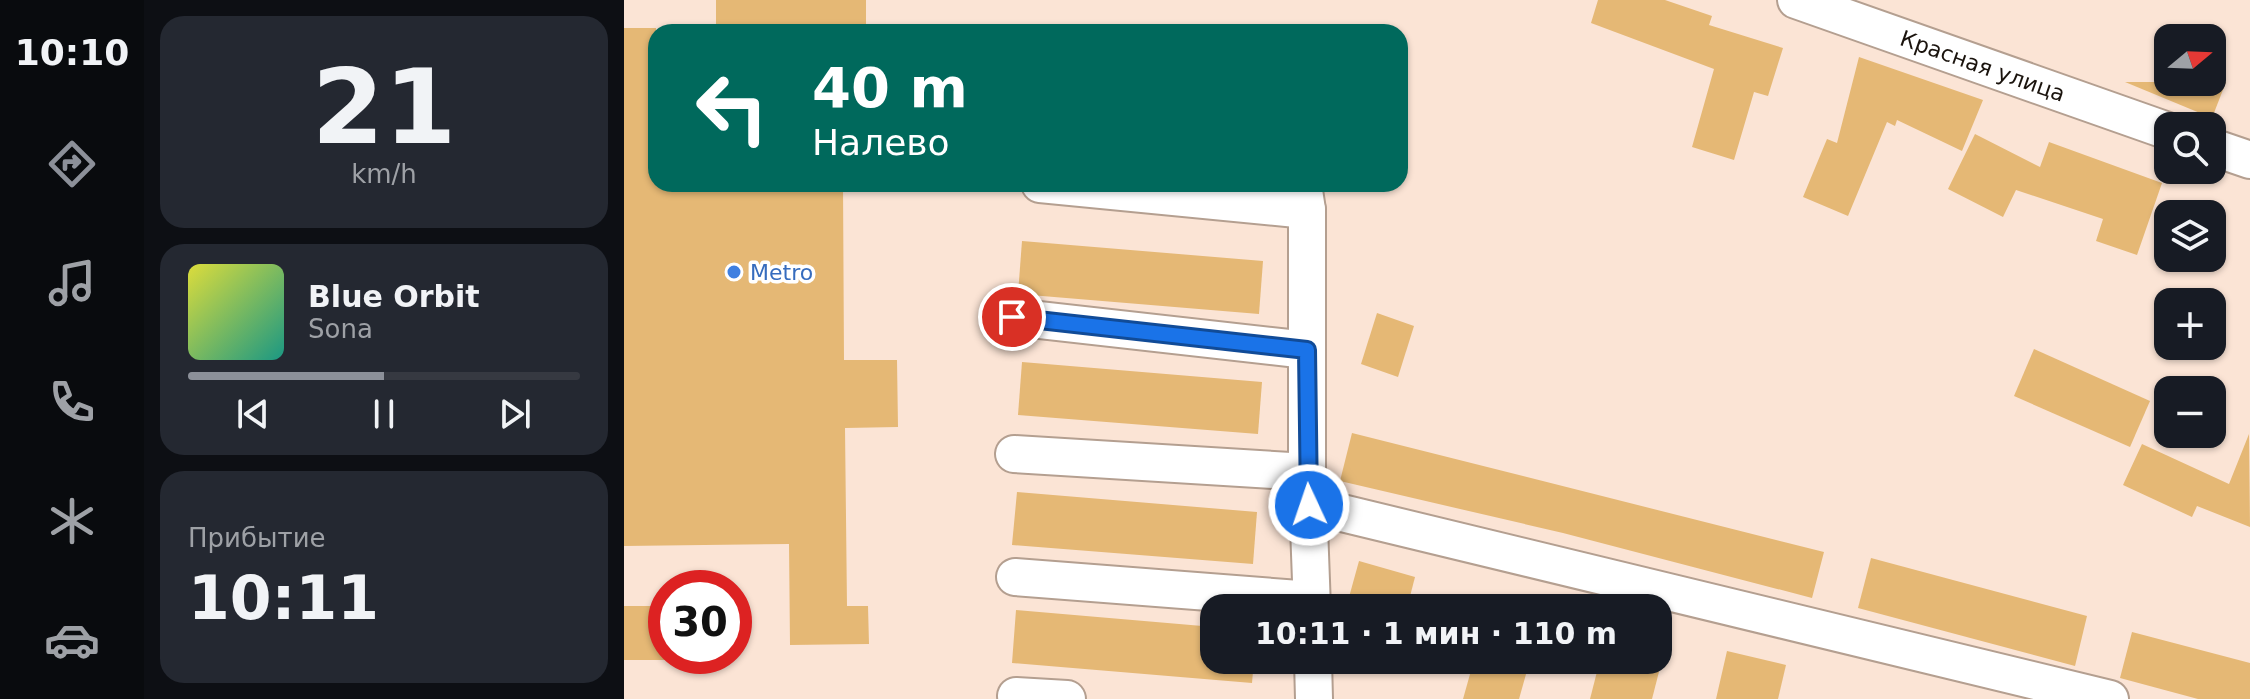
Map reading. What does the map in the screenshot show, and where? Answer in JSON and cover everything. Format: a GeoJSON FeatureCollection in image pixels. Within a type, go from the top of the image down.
{"type":"FeatureCollection","features":[{"type":"Feature","properties":{"kind":"street","name":"Красная улица"},"geometry":{"type":"LineString","coordinates":[[1796,0],[2154,126]]}},
{"type":"Feature","properties":{"kind":"street"},"geometry":{"type":"LineString","coordinates":[[2226,152],[2250,160]]}},
{"type":"Feature","properties":{"kind":"street"},"geometry":{"type":"LineString","coordinates":[[1203,192],[1305,197],[1312,594]]}},
{"type":"Feature","properties":{"kind":"street"},"geometry":{"type":"LineString","coordinates":[[1012,317],[1307,350]]}},
{"type":"Feature","properties":{"kind":"street"},"geometry":{"type":"LineString","coordinates":[[1014,454],[1308,488],[2110,699]]}},
{"type":"Feature","properties":{"kind":"street"},"geometry":{"type":"LineString","coordinates":[[1015,577],[1202,594]]}},
{"type":"Feature","properties":{"kind":"street"},"geometry":{"type":"LineString","coordinates":[[1313,674],[1314,699]]}},
{"type":"Feature","properties":{"kind":"street"},"geometry":{"type":"LineString","coordinates":[[1016,696],[1067,699]]}},
{"type":"Feature","properties":{"kind":"building"},"geometry":{"type":"Polygon","coordinates":[[[716,0],[866,0],[866,24],[716,24],[716,0]]]}},
{"type":"Feature","properties":{"kind":"building"},"geometry":{"type":"Polygon","coordinates":[[[1598,0],[1665,0],[1712,16],[1709,25],[1783,48],[1768,96],[1754,92],[1734,160],[1692,147],[1714,69],[1591,23],[1598,0]]]}},
{"type":"Feature","properties":{"kind":"building","name":"Metro"},"geometry":{"type":"Polygon","coordinates":[[[624,28],[648,28],[648,192],[843,192],[844,360],[897,360],[898,427],[845,428],[847,606],[868,606],[869,644],[790,645],[789,544],[624,546],[624,28]]]}},
{"type":"Feature","properties":{"kind":"building"},"geometry":{"type":"Polygon","coordinates":[[[1859,57],[1983,100],[1962,151],[1897,120],[1895,126],[1887,122],[1848,216],[1803,197],[1827,139],[1837,143],[1859,57]]]}},
{"type":"Feature","properties":{"kind":"building"},"geometry":{"type":"Polygon","coordinates":[[[2125,82],[2154,82],[2154,94],[2125,82]]]}},
{"type":"Feature","properties":{"kind":"building"},"geometry":{"type":"Polygon","coordinates":[[[2159,96],[2221,96],[2214,112],[2198,112],[2159,96]]]}},
{"type":"Feature","properties":{"kind":"building"},"geometry":{"type":"Polygon","coordinates":[[[1975,134],[2040,167],[2049,142],[2154,180],[2154,184],[2162,184],[2137,255],[2096,241],[2103,219],[2016,190],[2003,217],[1948,189],[1975,134]]]}},
{"type":"Feature","properties":{"kind":"building"},"geometry":{"type":"Polygon","coordinates":[[[1022,241],[1263,261],[1259,314],[1018,294],[1022,241]]]}},
{"type":"Feature","properties":{"kind":"building"},"geometry":{"type":"Polygon","coordinates":[[[1377,313],[1414,326],[1398,377],[1361,364],[1377,313]]]}},
{"type":"Feature","properties":{"kind":"building"},"geometry":{"type":"Polygon","coordinates":[[[2034,349],[2150,401],[2130,447],[2014,396],[2034,349]]]}},
{"type":"Feature","properties":{"kind":"building"},"geometry":{"type":"Polygon","coordinates":[[[1022,362],[1262,382],[1258,434],[1018,415],[1022,362]]]}},
{"type":"Feature","properties":{"kind":"building"},"geometry":{"type":"Polygon","coordinates":[[[1352,433],[1824,552],[1812,598],[1563,533],[1340,481],[1352,433]]]}},
{"type":"Feature","properties":{"kind":"building"},"geometry":{"type":"Polygon","coordinates":[[[2249,434],[2250,527],[2197,506],[2192,517],[2123,485],[2142,444],[2229,484],[2249,434]]]}},
{"type":"Feature","properties":{"kind":"building"},"geometry":{"type":"Polygon","coordinates":[[[1017,492],[1257,512],[1253,564],[1012,545],[1017,492]]]}},
{"type":"Feature","properties":{"kind":"building"},"geometry":{"type":"Polygon","coordinates":[[[1871,558],[2087,616],[2075,666],[1858,608],[1871,558]]]}},
{"type":"Feature","properties":{"kind":"building"},"geometry":{"type":"Polygon","coordinates":[[[1359,561],[1415,577],[1411,594],[1350,594],[1359,561]]]}},
{"type":"Feature","properties":{"kind":"building"},"geometry":{"type":"Polygon","coordinates":[[[624,606],[648,606],[648,660],[624,660],[624,606]]]}},
{"type":"Feature","properties":{"kind":"building"},"geometry":{"type":"Polygon","coordinates":[[[1016,610],[1200,626],[1200,674],[1253,674],[1252,683],[1012,663],[1016,610]]]}},
{"type":"Feature","properties":{"kind":"building"},"geometry":{"type":"Polygon","coordinates":[[[2132,632],[2250,663],[2250,699],[2198,699],[2120,678],[2132,632]]]}},
{"type":"Feature","properties":{"kind":"building"},"geometry":{"type":"Polygon","coordinates":[[[1727,651],[1786,665],[1778,699],[1716,699],[1727,651]]]}},
{"type":"Feature","properties":{"kind":"building"},"geometry":{"type":"Polygon","coordinates":[[[1470,674],[1526,674],[1519,699],[1463,699],[1470,674]]]}},
{"type":"Feature","properties":{"kind":"building"},"geometry":{"type":"Polygon","coordinates":[[[1596,674],[1658,674],[1652,699],[1590,699],[1596,674]]]}},
{"type":"Feature","properties":{"kind":"place","name":"Metro"},"geometry":{"type":"Point","coordinates":[734,272]}},
{"type":"Feature","properties":{"kind":"route"},"geometry":{"type":"LineString","coordinates":[[1012,317],[1307,350],[1309,505]]}}]}
